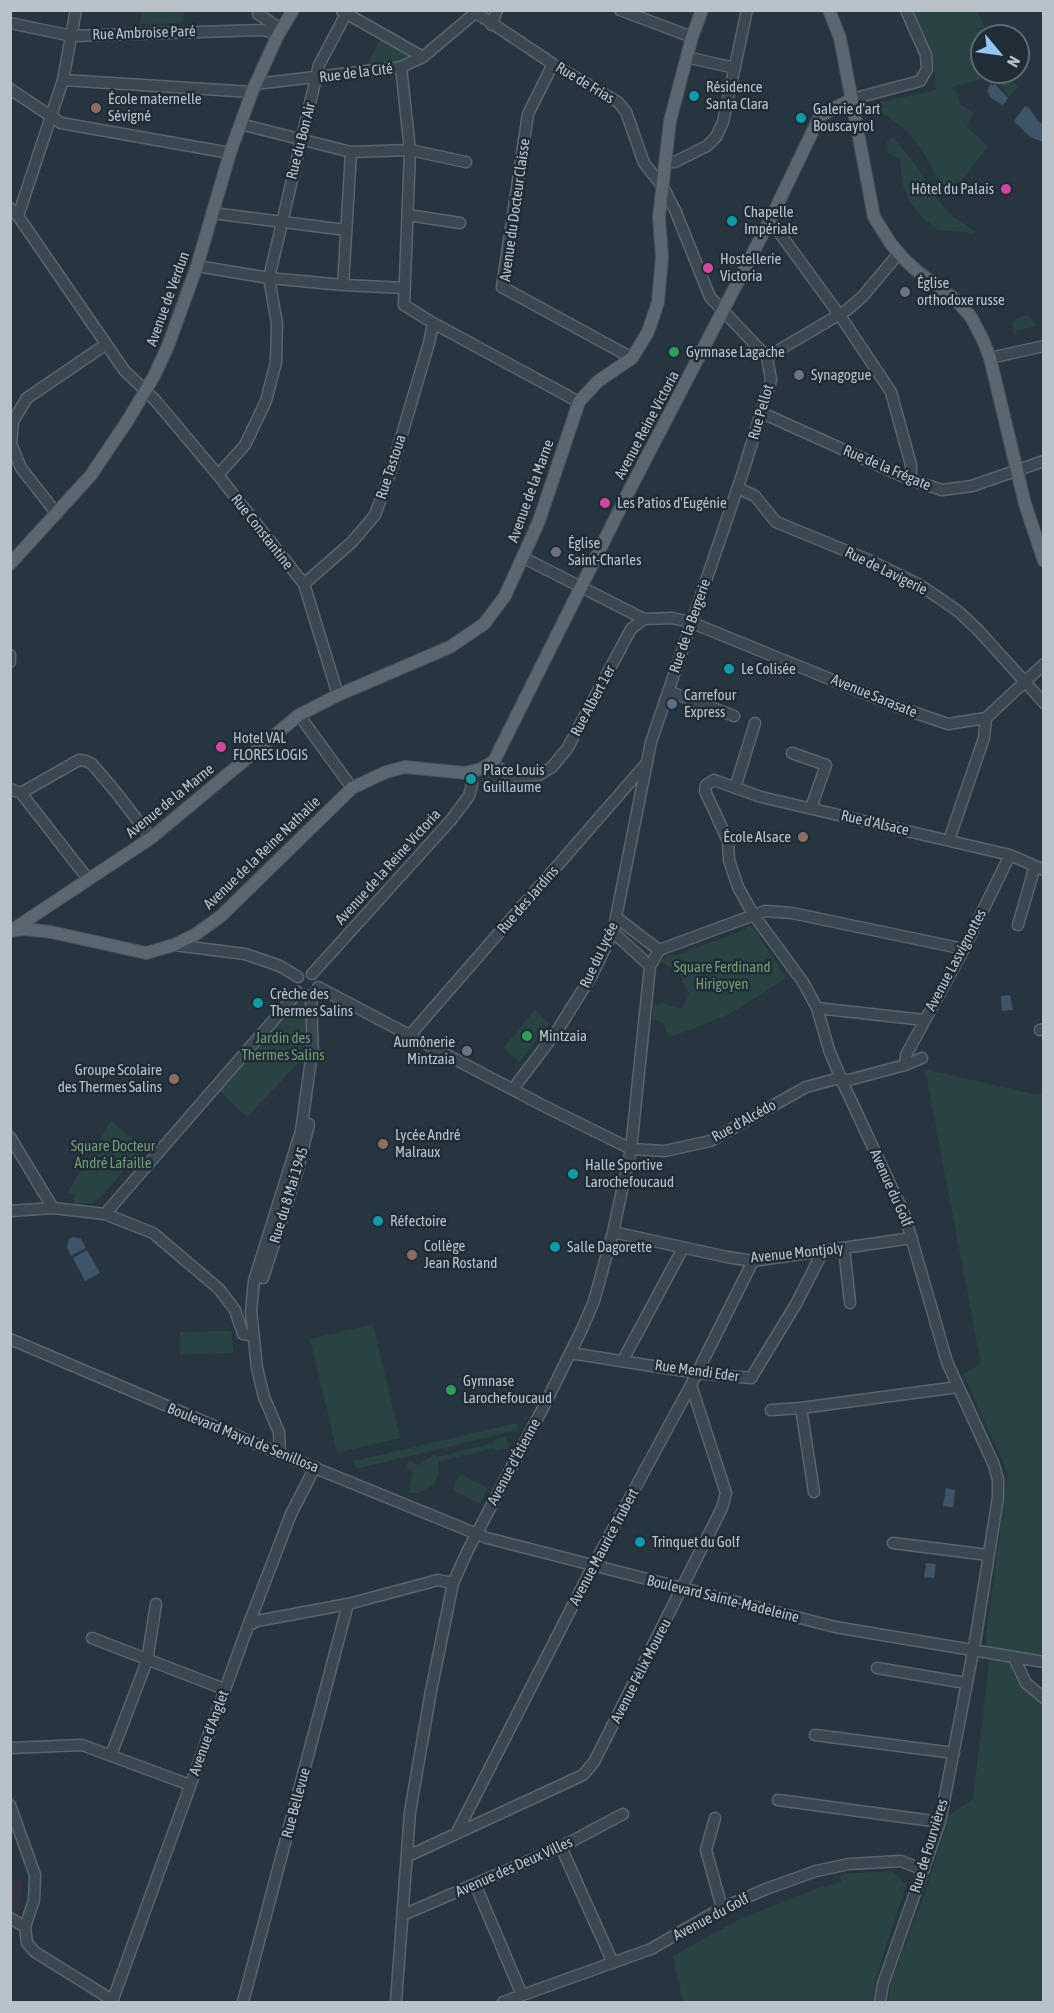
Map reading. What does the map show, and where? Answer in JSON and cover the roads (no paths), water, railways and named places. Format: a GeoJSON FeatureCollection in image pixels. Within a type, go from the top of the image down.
{"type":"FeatureCollection","features":[{"type":"Feature","properties":{"kind":"main road","name":"Avenue de Verdun"},"geometry":{"type":"LineString","coordinates":[[10,564],[91,475],[146,391],[168,346],[197,266],[240,124],[279,34],[293,10]]}},
{"type":"Feature","properties":{"kind":"main road","name":"Avenue de la Marne"},"geometry":{"type":"LineString","coordinates":[[10,931],[152,838],[299,715],[338,695],[450,647],[484,624],[505,596],[539,521],[579,402],[597,382],[632,358],[648,332],[658,302],[662,257],[659,217],[670,121],[686,57],[702,10]]}},
{"type":"Feature","properties":{"kind":"main road"},"geometry":{"type":"LineString","coordinates":[[829,10],[840,38],[874,217],[899,253],[917,271],[956,300],[971,317],[990,358],[1025,504],[1043,560]]}},
{"type":"Feature","properties":{"kind":"main road","name":"Avenue Reine Victoria"},"geometry":{"type":"LineString","coordinates":[[582,587],[630,489],[770,220],[820,116],[852,99]]}},
{"type":"Feature","properties":{"kind":"main road"},"geometry":{"type":"LineString","coordinates":[[492,762],[582,587]]}},
{"type":"Feature","properties":{"kind":"main road","name":"Avenue de la Reine Nathalie"},"geometry":{"type":"LineString","coordinates":[[10,931],[24,929],[48,932],[146,953],[174,945],[196,934],[221,916],[352,788],[386,772],[405,767],[455,773],[471,772],[492,762]]}},
{"type":"Feature","properties":{"kind":"main road"},"geometry":{"type":"LineString","coordinates":[[42,910],[40,921],[48,932]]}},
{"type":"Feature","properties":{"kind":"street"},"geometry":{"type":"LineString","coordinates":[[14,212],[63,80],[76,10]]}},
{"type":"Feature","properties":{"kind":"street"},"geometry":{"type":"LineString","coordinates":[[492,25],[497,10]]}},
{"type":"Feature","properties":{"kind":"street"},"geometry":{"type":"LineString","coordinates":[[620,10],[641,15],[692,37]]}},
{"type":"Feature","properties":{"kind":"street"},"geometry":{"type":"LineString","coordinates":[[665,162],[675,162],[707,146],[716,137],[723,122],[747,10]]}},
{"type":"Feature","properties":{"kind":"street"},"geometry":{"type":"LineString","coordinates":[[852,99],[920,81],[927,69],[926,55],[906,10]]}},
{"type":"Feature","properties":{"kind":"street"},"geometry":{"type":"LineString","coordinates":[[257,12],[278,27],[279,34]]}},
{"type":"Feature","properties":{"kind":"street"},"geometry":{"type":"LineString","coordinates":[[257,12],[262,30]]}},
{"type":"Feature","properties":{"kind":"street"},"geometry":{"type":"LineString","coordinates":[[345,12],[423,57]]}},
{"type":"Feature","properties":{"kind":"street","name":"Rue du Bon Air"},"geometry":{"type":"LineString","coordinates":[[269,278],[319,65],[345,12]]}},
{"type":"Feature","properties":{"kind":"street","name":"Rue de Frias"},"geometry":{"type":"LineString","coordinates":[[473,12],[618,102],[626,112],[644,163],[663,187]]}},
{"type":"Feature","properties":{"kind":"street","name":"Rue de la Cité"},"geometry":{"type":"LineString","coordinates":[[63,80],[254,88],[401,67],[423,57],[473,12]]}},
{"type":"Feature","properties":{"kind":"street","name":"Rue Ambroise Paré"},"geometry":{"type":"LineString","coordinates":[[10,23],[72,36],[262,30],[279,34]]}},
{"type":"Feature","properties":{"kind":"street"},"geometry":{"type":"LineString","coordinates":[[686,57],[735,68]]}},
{"type":"Feature","properties":{"kind":"street","name":"Avenue du Docteur Claisse"},"geometry":{"type":"LineString","coordinates":[[554,64],[528,114],[502,287],[632,358]]}},
{"type":"Feature","properties":{"kind":"street"},"geometry":{"type":"LineString","coordinates":[[401,67],[410,150],[404,305],[579,402]]}},
{"type":"Feature","properties":{"kind":"street"},"geometry":{"type":"LineString","coordinates":[[10,89],[61,123],[230,153]]}},
{"type":"Feature","properties":{"kind":"street"},"geometry":{"type":"LineString","coordinates":[[240,124],[351,152],[410,150],[466,162]]}},
{"type":"Feature","properties":{"kind":"street"},"geometry":{"type":"LineString","coordinates":[[343,285],[351,152]]}},
{"type":"Feature","properties":{"kind":"street"},"geometry":{"type":"LineString","coordinates":[[663,187],[675,210],[710,297],[767,357],[847,310],[863,296],[899,253]]}},
{"type":"Feature","properties":{"kind":"street","name":"Rue Constantine"},"geometry":{"type":"LineString","coordinates":[[14,212],[124,370],[146,391],[218,475],[304,584],[338,695]]}},
{"type":"Feature","properties":{"kind":"street"},"geometry":{"type":"LineString","coordinates":[[212,213],[346,230]]}},
{"type":"Feature","properties":{"kind":"street"},"geometry":{"type":"LineString","coordinates":[[408,215],[460,223]]}},
{"type":"Feature","properties":{"kind":"street"},"geometry":{"type":"LineString","coordinates":[[770,220],[839,314],[891,392],[911,465],[911,480]]}},
{"type":"Feature","properties":{"kind":"street"},"geometry":{"type":"LineString","coordinates":[[197,266],[269,278],[405,288]]}},
{"type":"Feature","properties":{"kind":"street"},"geometry":{"type":"LineString","coordinates":[[218,475],[245,445],[266,401],[276,362],[277,324],[269,278]]}},
{"type":"Feature","properties":{"kind":"street","name":"Rue Tastoua"},"geometry":{"type":"LineString","coordinates":[[304,584],[352,542],[375,515],[392,468],[433,323]]}},
{"type":"Feature","properties":{"kind":"street"},"geometry":{"type":"LineString","coordinates":[[57,514],[21,468],[11,444],[13,421],[27,398],[105,345]]}},
{"type":"Feature","properties":{"kind":"street"},"geometry":{"type":"LineString","coordinates":[[990,358],[1044,346]]}},
{"type":"Feature","properties":{"kind":"street","name":"Rue Pellot"},"geometry":{"type":"LineString","coordinates":[[738,488],[771,380],[767,357]]}},
{"type":"Feature","properties":{"kind":"street","name":"Rue de la Frégate"},"geometry":{"type":"LineString","coordinates":[[762,413],[911,480],[942,490],[972,486],[1044,461]]}},
{"type":"Feature","properties":{"kind":"street","name":"Rue de la Bergerie"},"geometry":{"type":"LineString","coordinates":[[646,765],[651,742],[690,622],[738,488]]}},
{"type":"Feature","properties":{"kind":"street","name":"Rue de Lavigerie"},"geometry":{"type":"LineString","coordinates":[[738,488],[755,496],[776,522],[871,561],[918,584],[942,600],[980,631],[1044,703]]}},
{"type":"Feature","properties":{"kind":"street"},"geometry":{"type":"LineString","coordinates":[[522,557],[644,619],[672,618],[690,622]]}},
{"type":"Feature","properties":{"kind":"street","name":"Rue Albert 1er"},"geometry":{"type":"LineString","coordinates":[[492,762],[512,776],[539,775],[552,767],[567,749],[631,629],[644,619]]}},
{"type":"Feature","properties":{"kind":"street","name":"Avenue Sarasate"},"geometry":{"type":"LineString","coordinates":[[690,622],[901,708],[948,724],[986,718]]}},
{"type":"Feature","properties":{"kind":"street"},"geometry":{"type":"LineString","coordinates":[[10,655],[10,662]]}},
{"type":"Feature","properties":{"kind":"street"},"geometry":{"type":"LineString","coordinates":[[949,840],[984,738],[986,718],[1044,664]]}},
{"type":"Feature","properties":{"kind":"street"},"geometry":{"type":"LineString","coordinates":[[668,692],[734,716]]}},
{"type":"Feature","properties":{"kind":"street"},"geometry":{"type":"LineString","coordinates":[[299,715],[352,788]]}},
{"type":"Feature","properties":{"kind":"street"},"geometry":{"type":"LineString","coordinates":[[735,788],[755,723]]}},
{"type":"Feature","properties":{"kind":"street"},"geometry":{"type":"LineString","coordinates":[[792,753],[826,765],[811,808]]}},
{"type":"Feature","properties":{"kind":"street"},"geometry":{"type":"LineString","coordinates":[[21,793],[79,760],[86,761],[92,764],[152,838]]}},
{"type":"Feature","properties":{"kind":"street","name":"Rue du Lycée"},"geometry":{"type":"LineString","coordinates":[[513,1089],[557,1031],[592,975],[613,932],[646,765]]}},
{"type":"Feature","properties":{"kind":"street","name":"Rue des Jardins"},"geometry":{"type":"LineString","coordinates":[[410,1035],[646,765]]}},
{"type":"Feature","properties":{"kind":"street","name":"Avenue de la Reine Victoria"},"geometry":{"type":"LineString","coordinates":[[312,974],[451,820],[468,796],[472,786],[471,772]]}},
{"type":"Feature","properties":{"kind":"street","name":"Rue d'Alsace"},"geometry":{"type":"LineString","coordinates":[[706,785],[714,780],[735,788],[811,808],[1010,855],[1039,868]]}},
{"type":"Feature","properties":{"kind":"street","name":"Avenue du Golf"},"geometry":{"type":"LineString","coordinates":[[706,785],[705,791],[728,841],[729,860],[738,887],[753,914],[803,982],[817,1008],[829,1050],[842,1081],[906,1215],[945,1353],[994,1465],[998,1480],[998,1497],[973,1650]]}},
{"type":"Feature","properties":{"kind":"street"},"geometry":{"type":"LineString","coordinates":[[10,789],[21,793],[88,879]]}},
{"type":"Feature","properties":{"kind":"street","name":"Avenue Lasvignottes"},"geometry":{"type":"LineString","coordinates":[[905,1065],[906,1055],[964,949],[1010,855]]}},
{"type":"Feature","properties":{"kind":"street"},"geometry":{"type":"LineString","coordinates":[[1018,925],[1039,868]]}},
{"type":"Feature","properties":{"kind":"street"},"geometry":{"type":"LineString","coordinates":[[617,918],[659,950],[765,911],[792,913],[964,949]]}},
{"type":"Feature","properties":{"kind":"street"},"geometry":{"type":"LineString","coordinates":[[613,932],[650,966]]}},
{"type":"Feature","properties":{"kind":"street"},"geometry":{"type":"LineString","coordinates":[[174,945],[246,954],[280,966],[298,977]]}},
{"type":"Feature","properties":{"kind":"street","name":"Avenue d'Étienne"},"geometry":{"type":"LineString","coordinates":[[396,2002],[411,1812],[431,1691],[453,1583],[594,1301],[613,1232],[631,1149],[650,966],[659,950]]}},
{"type":"Feature","properties":{"kind":"street"},"geometry":{"type":"LineString","coordinates":[[304,973],[312,974],[317,979],[314,991],[304,996],[298,992],[295,983],[304,973]]}},
{"type":"Feature","properties":{"kind":"street","name":"Rue d'Alcédo"},"geometry":{"type":"LineString","coordinates":[[314,991],[410,1035],[631,1149],[665,1151],[710,1141],[806,1087],[836,1079],[842,1081],[905,1065],[922,1058]]}},
{"type":"Feature","properties":{"kind":"street","name":"Rue du 8 Mai 1945"},"geometry":{"type":"LineString","coordinates":[[280,1454],[279,1432],[264,1398],[257,1368],[254,1336],[261,1282],[307,1138],[314,1068],[312,1053],[314,991]]}},
{"type":"Feature","properties":{"kind":"street"},"geometry":{"type":"LineString","coordinates":[[105,1214],[298,992]]}},
{"type":"Feature","properties":{"kind":"street"},"geometry":{"type":"LineString","coordinates":[[817,1008],[924,1020]]}},
{"type":"Feature","properties":{"kind":"street"},"geometry":{"type":"LineString","coordinates":[[10,1137],[53,1208]]}},
{"type":"Feature","properties":{"kind":"street"},"geometry":{"type":"LineString","coordinates":[[10,1211],[53,1208],[105,1214],[153,1233],[219,1288],[234,1310],[243,1334],[254,1336]]}},
{"type":"Feature","properties":{"kind":"street","name":"Avenue Montjoly"},"geometry":{"type":"LineString","coordinates":[[613,1232],[753,1261],[912,1238]]}},
{"type":"Feature","properties":{"kind":"street"},"geometry":{"type":"LineString","coordinates":[[623,1360],[683,1248]]}},
{"type":"Feature","properties":{"kind":"street"},"geometry":{"type":"LineString","coordinates":[[844,1248],[850,1302]]}},
{"type":"Feature","properties":{"kind":"street","name":"Rue Mendi Eder"},"geometry":{"type":"LineString","coordinates":[[570,1353],[697,1373],[751,1378],[796,1304],[823,1251]]}},
{"type":"Feature","properties":{"kind":"street","name":"Avenue Maurice Trubert"},"geometry":{"type":"LineString","coordinates":[[456,1834],[593,1566],[697,1373],[753,1261]]}},
{"type":"Feature","properties":{"kind":"street","name":"Boulevard Mayol de Senillosa"},"geometry":{"type":"LineString","coordinates":[[10,1339],[280,1454],[476,1534]]}},
{"type":"Feature","properties":{"kind":"street","name":"Avenue Félix Moureu"},"geometry":{"type":"LineString","coordinates":[[408,1856],[583,1774],[594,1762],[722,1508],[726,1493],[691,1384]]}},
{"type":"Feature","properties":{"kind":"street"},"geometry":{"type":"LineString","coordinates":[[771,1410],[958,1387]]}},
{"type":"Feature","properties":{"kind":"street"},"geometry":{"type":"LineString","coordinates":[[801,1408],[814,1492]]}},
{"type":"Feature","properties":{"kind":"street","name":"Avenue d'Anglet"},"geometry":{"type":"LineString","coordinates":[[112,2001],[224,1689],[291,1514],[315,1467]]}},
{"type":"Feature","properties":{"kind":"street","name":"Boulevard Sainte-Madeleine"},"geometry":{"type":"LineString","coordinates":[[476,1534],[835,1628],[1044,1662]]}},
{"type":"Feature","properties":{"kind":"street"},"geometry":{"type":"LineString","coordinates":[[893,1543],[988,1556]]}},
{"type":"Feature","properties":{"kind":"street"},"geometry":{"type":"LineString","coordinates":[[248,1626],[257,1621],[348,1604],[438,1580],[453,1583]]}},
{"type":"Feature","properties":{"kind":"street"},"geometry":{"type":"LineString","coordinates":[[111,1755],[147,1661],[156,1604]]}},
{"type":"Feature","properties":{"kind":"street","name":"Rue Bellevue"},"geometry":{"type":"LineString","coordinates":[[243,2002],[348,1604]]}},
{"type":"Feature","properties":{"kind":"street"},"geometry":{"type":"LineString","coordinates":[[92,1638],[224,1689]]}},
{"type":"Feature","properties":{"kind":"street","name":"Rue de Fourvières"},"geometry":{"type":"LineString","coordinates":[[880,2002],[883,1984],[940,1822],[973,1650]]}},
{"type":"Feature","properties":{"kind":"street"},"geometry":{"type":"LineString","coordinates":[[1014,1658],[1026,1683],[1044,1698]]}},
{"type":"Feature","properties":{"kind":"street"},"geometry":{"type":"LineString","coordinates":[[877,1668],[966,1683]]}},
{"type":"Feature","properties":{"kind":"street"},"geometry":{"type":"LineString","coordinates":[[815,1735],[954,1753]]}},
{"type":"Feature","properties":{"kind":"street"},"geometry":{"type":"LineString","coordinates":[[10,1748],[82,1745],[190,1785]]}},
{"type":"Feature","properties":{"kind":"street"},"geometry":{"type":"LineString","coordinates":[[778,1800],[940,1822]]}},
{"type":"Feature","properties":{"kind":"street"},"geometry":{"type":"LineString","coordinates":[[10,1805],[35,1875],[34,1900],[25,1927],[27,1943],[35,1952],[112,2001]]}},
{"type":"Feature","properties":{"kind":"street","name":"Avenue des Deux Villes"},"geometry":{"type":"LineString","coordinates":[[403,1915],[561,1847],[623,1814]]}},
{"type":"Feature","properties":{"kind":"street"},"geometry":{"type":"LineString","coordinates":[[715,1818],[706,1850],[722,1908]]}},
{"type":"Feature","properties":{"kind":"street"},"geometry":{"type":"LineString","coordinates":[[561,1847],[613,1963]]}},
{"type":"Feature","properties":{"kind":"street","name":"Avenue du Golf"},"geometry":{"type":"LineString","coordinates":[[503,2002],[651,1949],[722,1908],[816,1871],[849,1864],[901,1861],[924,1870]]}},
{"type":"Feature","properties":{"kind":"street"},"geometry":{"type":"LineString","coordinates":[[476,1884],[522,1995]]}},
{"type":"Feature","properties":{"kind":"street"},"geometry":{"type":"LineString","coordinates":[[10,1918],[25,1927]]}},
{"type":"Feature","properties":{"kind":"place","name":"Résidence Santa Clara"},"geometry":{"type":"Point","coordinates":[694,96]}},
{"type":"Feature","properties":{"kind":"place","name":"École maternelle Sévigné"},"geometry":{"type":"Point","coordinates":[96,108]}},
{"type":"Feature","properties":{"kind":"place","name":"Galerie d'art Bouscayrol"},"geometry":{"type":"Point","coordinates":[801,118]}},
{"type":"Feature","properties":{"kind":"place","name":"Hôtel du Palais"},"geometry":{"type":"Point","coordinates":[1006,189]}},
{"type":"Feature","properties":{"kind":"place","name":"Chapelle Impériale"},"geometry":{"type":"Point","coordinates":[732,221]}},
{"type":"Feature","properties":{"kind":"place","name":"Hostellerie Victoria"},"geometry":{"type":"Point","coordinates":[708,268]}},
{"type":"Feature","properties":{"kind":"place","name":"Église orthodoxe russe"},"geometry":{"type":"Point","coordinates":[905,292]}},
{"type":"Feature","properties":{"kind":"place","name":"Gymnase Lagache"},"geometry":{"type":"Point","coordinates":[674,352]}},
{"type":"Feature","properties":{"kind":"place","name":"Synagogue"},"geometry":{"type":"Point","coordinates":[799,375]}},
{"type":"Feature","properties":{"kind":"place","name":"Les Patios d'Eugénie"},"geometry":{"type":"Point","coordinates":[605,503]}},
{"type":"Feature","properties":{"kind":"place","name":"Église Saint-Charles"},"geometry":{"type":"Point","coordinates":[556,552]}},
{"type":"Feature","properties":{"kind":"place","name":"Le Colisée"},"geometry":{"type":"Point","coordinates":[729,669]}},
{"type":"Feature","properties":{"kind":"place","name":"Carrefour Express"},"geometry":{"type":"Point","coordinates":[672,704]}},
{"type":"Feature","properties":{"kind":"place","name":"Hotel VAL FLORES LOGIS"},"geometry":{"type":"Point","coordinates":[221,747]}},
{"type":"Feature","properties":{"kind":"place","name":"Place Louis Guillaume"},"geometry":{"type":"Point","coordinates":[471,779]}},
{"type":"Feature","properties":{"kind":"place","name":"École Alsace"},"geometry":{"type":"Point","coordinates":[803,837]}},
{"type":"Feature","properties":{"kind":"place","name":"Crèche des Thermes Salins"},"geometry":{"type":"Point","coordinates":[258,1003]}},
{"type":"Feature","properties":{"kind":"place","name":"Mintzaia"},"geometry":{"type":"Point","coordinates":[527,1036]}},
{"type":"Feature","properties":{"kind":"place","name":"Aumônerie Mintzaia"},"geometry":{"type":"Point","coordinates":[467,1051]}},
{"type":"Feature","properties":{"kind":"place","name":"Groupe Scolaire des Thermes Salins"},"geometry":{"type":"Point","coordinates":[174,1079]}},
{"type":"Feature","properties":{"kind":"place","name":"Lycée André Malraux"},"geometry":{"type":"Point","coordinates":[383,1144]}},
{"type":"Feature","properties":{"kind":"place","name":"Halle Sportive Larochefoucaud"},"geometry":{"type":"Point","coordinates":[573,1174]}},
{"type":"Feature","properties":{"kind":"place","name":"Réfectoire"},"geometry":{"type":"Point","coordinates":[378,1221]}},
{"type":"Feature","properties":{"kind":"place","name":"Salle Dagorette"},"geometry":{"type":"Point","coordinates":[555,1247]}},
{"type":"Feature","properties":{"kind":"place","name":"Collège Jean Rostand"},"geometry":{"type":"Point","coordinates":[412,1255]}},
{"type":"Feature","properties":{"kind":"place","name":"Gymnase Larochefoucaud"},"geometry":{"type":"Point","coordinates":[451,1390]}},
{"type":"Feature","properties":{"kind":"place","name":"Trinquet du Golf"},"geometry":{"type":"Point","coordinates":[640,1542]}},
{"type":"Feature","properties":{"kind":"park label","name":"Square Ferdinand Hirigoyen"},"geometry":{"type":"Point","coordinates":[722,976]}},
{"type":"Feature","properties":{"kind":"park label","name":"Jardin des Thermes Salins"},"geometry":{"type":"Point","coordinates":[283,1046]}},
{"type":"Feature","properties":{"kind":"park label","name":"Square Docteur André Lafaille"},"geometry":{"type":"Point","coordinates":[113,1154]}}]}
